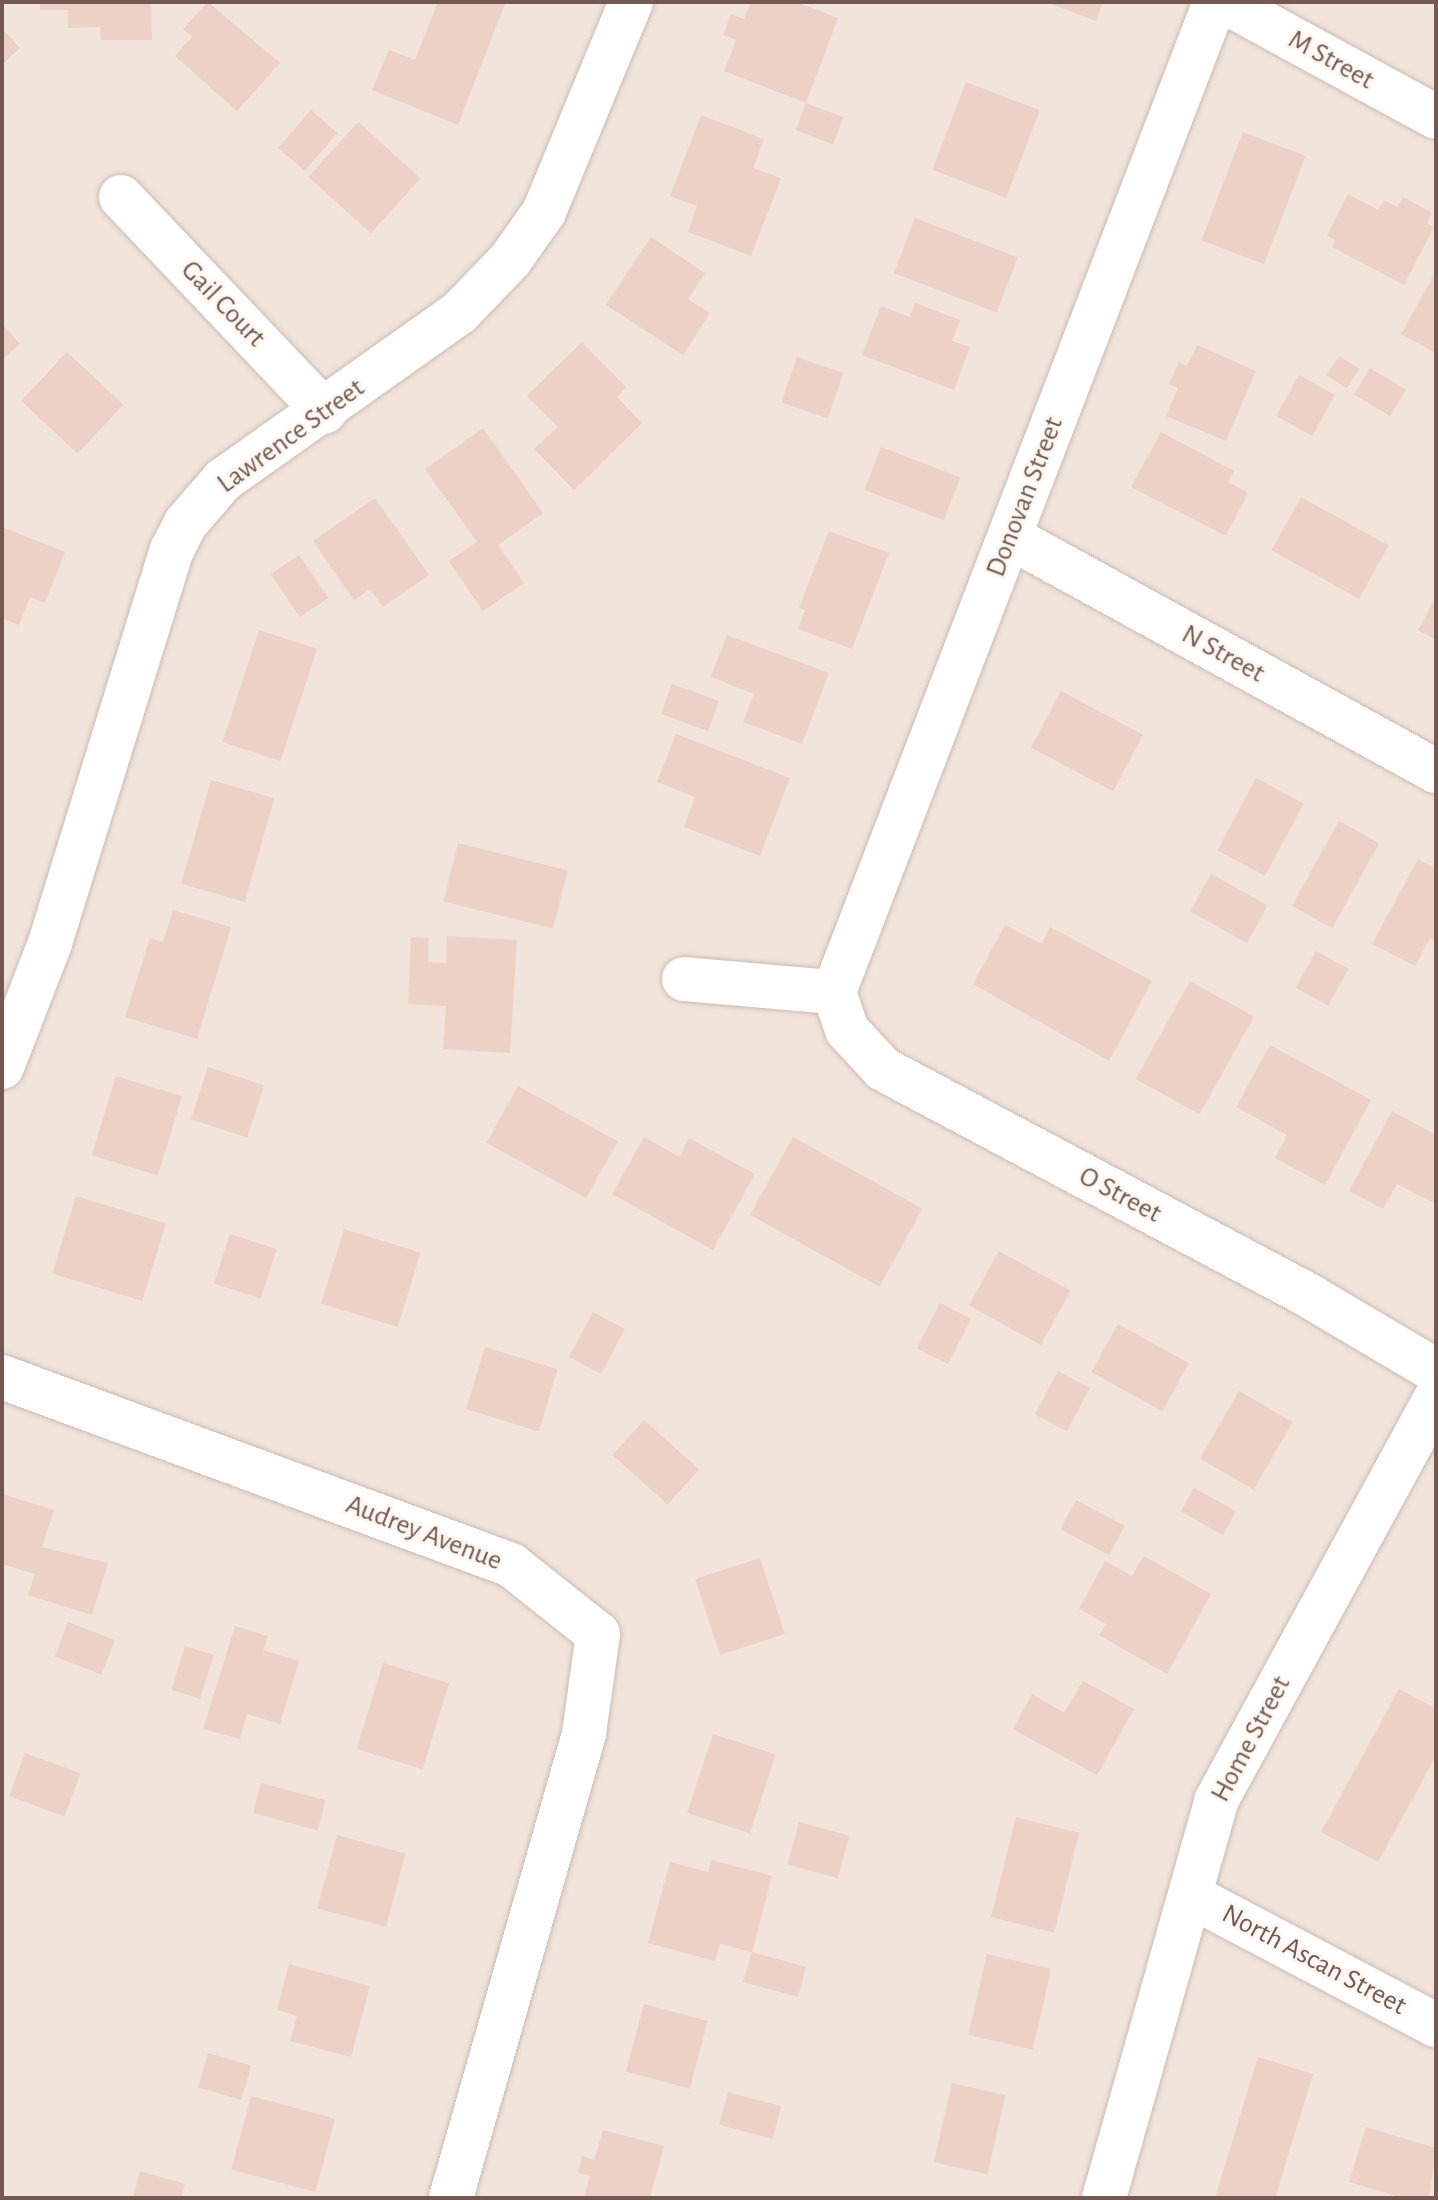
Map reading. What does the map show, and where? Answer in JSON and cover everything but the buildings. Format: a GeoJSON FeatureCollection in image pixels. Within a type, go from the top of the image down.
{"type":"FeatureCollection","features":[{"type":"Feature","properties":{"kind":"street","name":"Lawrence Street"},"geometry":{"type":"LineString","coordinates":[[2,1067],[50,943],[172,550],[186,523],[223,480],[325,412],[459,313],[510,260],[544,212],[631,2]]}},
{"type":"Feature","properties":{"kind":"street","name":"Donovan Street"},"geometry":{"type":"LineString","coordinates":[[834,992],[1215,2]]}},
{"type":"Feature","properties":{"kind":"street","name":"M Street"},"geometry":{"type":"LineString","coordinates":[[1225,2],[1436,117]]}},
{"type":"Feature","properties":{"kind":"street","name":"Gail Court"},"geometry":{"type":"LineString","coordinates":[[121,197],[325,412]]}},
{"type":"Feature","properties":{"kind":"street","name":"N Street"},"geometry":{"type":"LineString","coordinates":[[1010,537],[1436,771]]}},
{"type":"Feature","properties":{"kind":"street"},"geometry":{"type":"LineString","coordinates":[[684,979],[834,992]]}},
{"type":"Feature","properties":{"kind":"street","name":"O Street"},"geometry":{"type":"LineString","coordinates":[[834,992],[847,1030],[883,1069],[1311,1297],[1436,1371]]}},
{"type":"Feature","properties":{"kind":"street","name":"Audrey Avenue"},"geometry":{"type":"LineString","coordinates":[[2,1377],[511,1565],[598,1634],[584,1734],[451,2198]]}},
{"type":"Feature","properties":{"kind":"street","name":"Home Street"},"geometry":{"type":"LineString","coordinates":[[1104,2198],[1142,2052],[1191,1896],[1216,1801],[1436,1397]]}},
{"type":"Feature","properties":{"kind":"street","name":"North Ascan Street"},"geometry":{"type":"LineString","coordinates":[[1191,1896],[1436,2025]]}},
{"type":"Feature","properties":{"kind":"shaded area"},"geometry":{"type":"Polygon","coordinates":[[[2,2],[1436,2],[1436,2198],[2,2198],[2,2]]]}}]}
